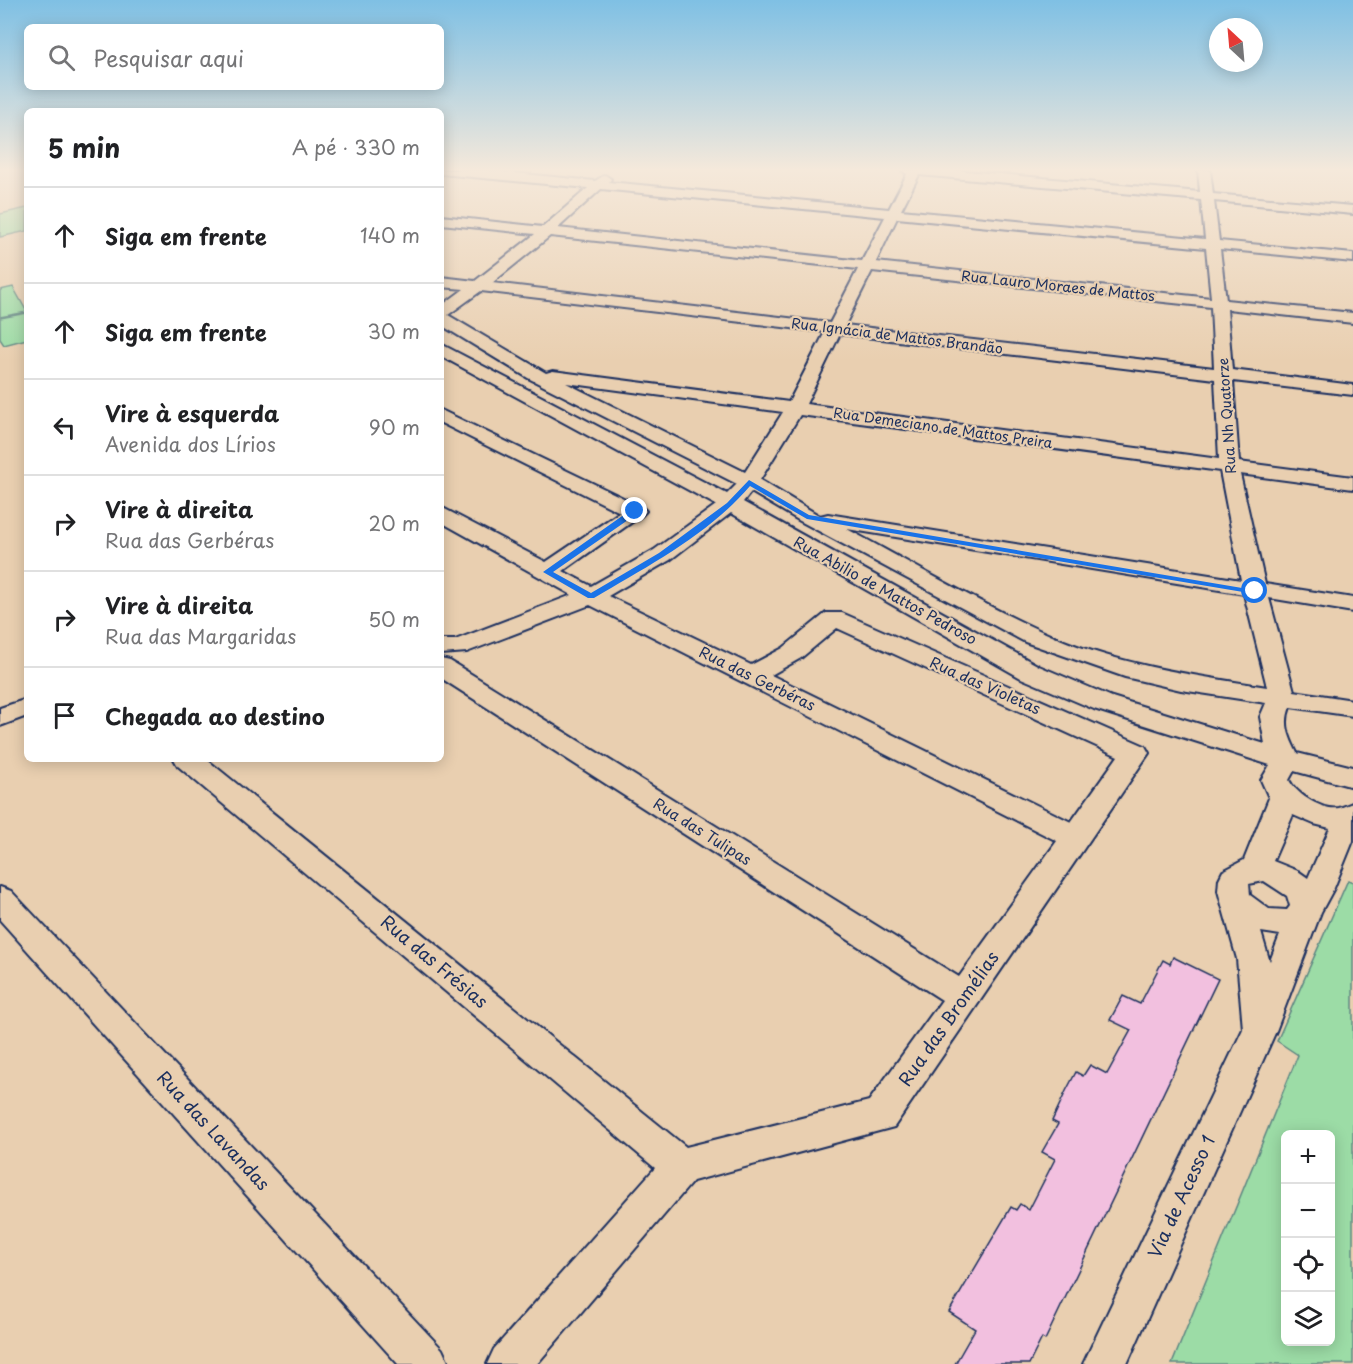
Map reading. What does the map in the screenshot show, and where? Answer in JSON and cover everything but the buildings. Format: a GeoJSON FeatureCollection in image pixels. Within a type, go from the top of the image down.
{"type":"FeatureCollection","features":[{"type":"Feature","properties":{"kind":"street"},"geometry":{"type":"LineString","coordinates":[[444,314],[546,234]]}},
{"type":"Feature","properties":{"kind":"street","name":"Rua Lauro Moraes de Mattos"},"geometry":{"type":"LineString","coordinates":[[564,234],[1353,318]]}},
{"type":"Feature","properties":{"kind":"street"},"geometry":{"type":"LineString","coordinates":[[444,647],[458,647],[596,598],[669,559],[733,506],[795,408],[883,234]]}},
{"type":"Feature","properties":{"kind":"street"},"geometry":{"type":"LineString","coordinates":[[1100,234],[1353,258]]}},
{"type":"Feature","properties":{"kind":"street","name":"Rua Nh Quatorze"},"geometry":{"type":"LineString","coordinates":[[1211,234],[1219,304],[1229,467],[1255,591],[1282,696]]}},
{"type":"Feature","properties":{"kind":"street","name":"Rua Ignácia de Mattos Brandão"},"geometry":{"type":"LineString","coordinates":[[444,282],[1353,390]]}},
{"type":"Feature","properties":{"kind":"street","name":"Rua Abilio de Mattos Pedroso"},"geometry":{"type":"LineString","coordinates":[[444,318],[534,374],[749,483],[807,517],[1034,637],[1080,655],[1180,682],[1353,708]]}},
{"type":"Feature","properties":{"kind":"street","name":"Rua Abilio de Mattos Pedroso"},"geometry":{"type":"LineString","coordinates":[[444,350],[733,506],[1030,672],[1103,703],[1286,760],[1353,777]]}},
{"type":"Feature","properties":{"kind":"street","name":"Rua Demeciano de Mattos Preira"},"geometry":{"type":"LineString","coordinates":[[534,374],[1353,483]]}},
{"type":"Feature","properties":{"kind":"street"},"geometry":{"type":"LineString","coordinates":[[444,417],[635,511],[547,572]]}},
{"type":"Feature","properties":{"kind":"street","name":"Rua das Gerbéras"},"geometry":{"type":"LineString","coordinates":[[444,515],[596,598],[1076,837]]}},
{"type":"Feature","properties":{"kind":"street"},"geometry":{"type":"LineString","coordinates":[[807,517],[1353,605]]}},
{"type":"Feature","properties":{"kind":"street","name":"Rua das Violetas"},"geometry":{"type":"LineString","coordinates":[[752,676],[792,653],[834,618],[1135,753]]}},
{"type":"Feature","properties":{"kind":"street","name":"Rua das Tulipas"},"geometry":{"type":"LineString","coordinates":[[444,669],[964,997]]}},
{"type":"Feature","properties":{"kind":"street"},"geometry":{"type":"LineString","coordinates":[[1255,870],[1260,850],[1280,813],[1283,798],[1275,780],[1286,760],[1275,736],[1273,717],[1282,696]]}},
{"type":"Feature","properties":{"kind":"street"},"geometry":{"type":"LineString","coordinates":[[0,717],[24,708]]}},
{"type":"Feature","properties":{"kind":"street","name":"Rua das Bromélias"},"geometry":{"type":"LineString","coordinates":[[681,1166],[881,1115],[1135,753]]}},
{"type":"Feature","properties":{"kind":"street","name":"Rua das Frésias"},"geometry":{"type":"LineString","coordinates":[[192,762],[681,1166]]}},
{"type":"Feature","properties":{"kind":"street"},"geometry":{"type":"LineString","coordinates":[[1283,798],[1324,817],[1351,816]]}},
{"type":"Feature","properties":{"kind":"street","name":"Via de Acesso 1"},"geometry":{"type":"LineString","coordinates":[[1105,1364],[1259,1031],[1306,909],[1319,888],[1351,816]]}},
{"type":"Feature","properties":{"kind":"street"},"geometry":{"type":"LineString","coordinates":[[1232,893],[1246,911],[1271,922],[1295,921],[1303,916],[1306,909],[1302,893],[1277,873],[1255,870],[1239,874],[1232,885],[1232,893],[1253,959],[1259,1031]]}},
{"type":"Feature","properties":{"kind":"street","name":"Rua das Lavandas"},"geometry":{"type":"LineString","coordinates":[[0,899],[427,1364]]}},
{"type":"Feature","properties":{"kind":"street"},"geometry":{"type":"LineString","coordinates":[[509,1364],[681,1166]]}},
{"type":"Feature","properties":{"kind":"green space"},"geometry":{"type":"Polygon","coordinates":[[[0,234],[15,234],[0,237],[0,234]]]}},
{"type":"Feature","properties":{"kind":"green space"},"geometry":{"type":"Polygon","coordinates":[[[13,287],[24,307],[24,313],[0,317],[0,290],[13,287]]]}},
{"type":"Feature","properties":{"kind":"green space"},"geometry":{"type":"Polygon","coordinates":[[[24,314],[24,340],[4,345],[0,339],[0,318],[24,314]]]}},
{"type":"Feature","properties":{"kind":"green space"},"geometry":{"type":"Polygon","coordinates":[[[1348,880],[1353,882],[1353,1364],[1172,1364],[1298,1055],[1277,1041],[1348,880]]]}},
{"type":"Feature","properties":{"kind":"route"},"geometry":{"type":"LineString","coordinates":[[635,511],[547,572],[591,596],[662,555],[730,504],[749,483],[807,517],[1255,591]]}}]}
